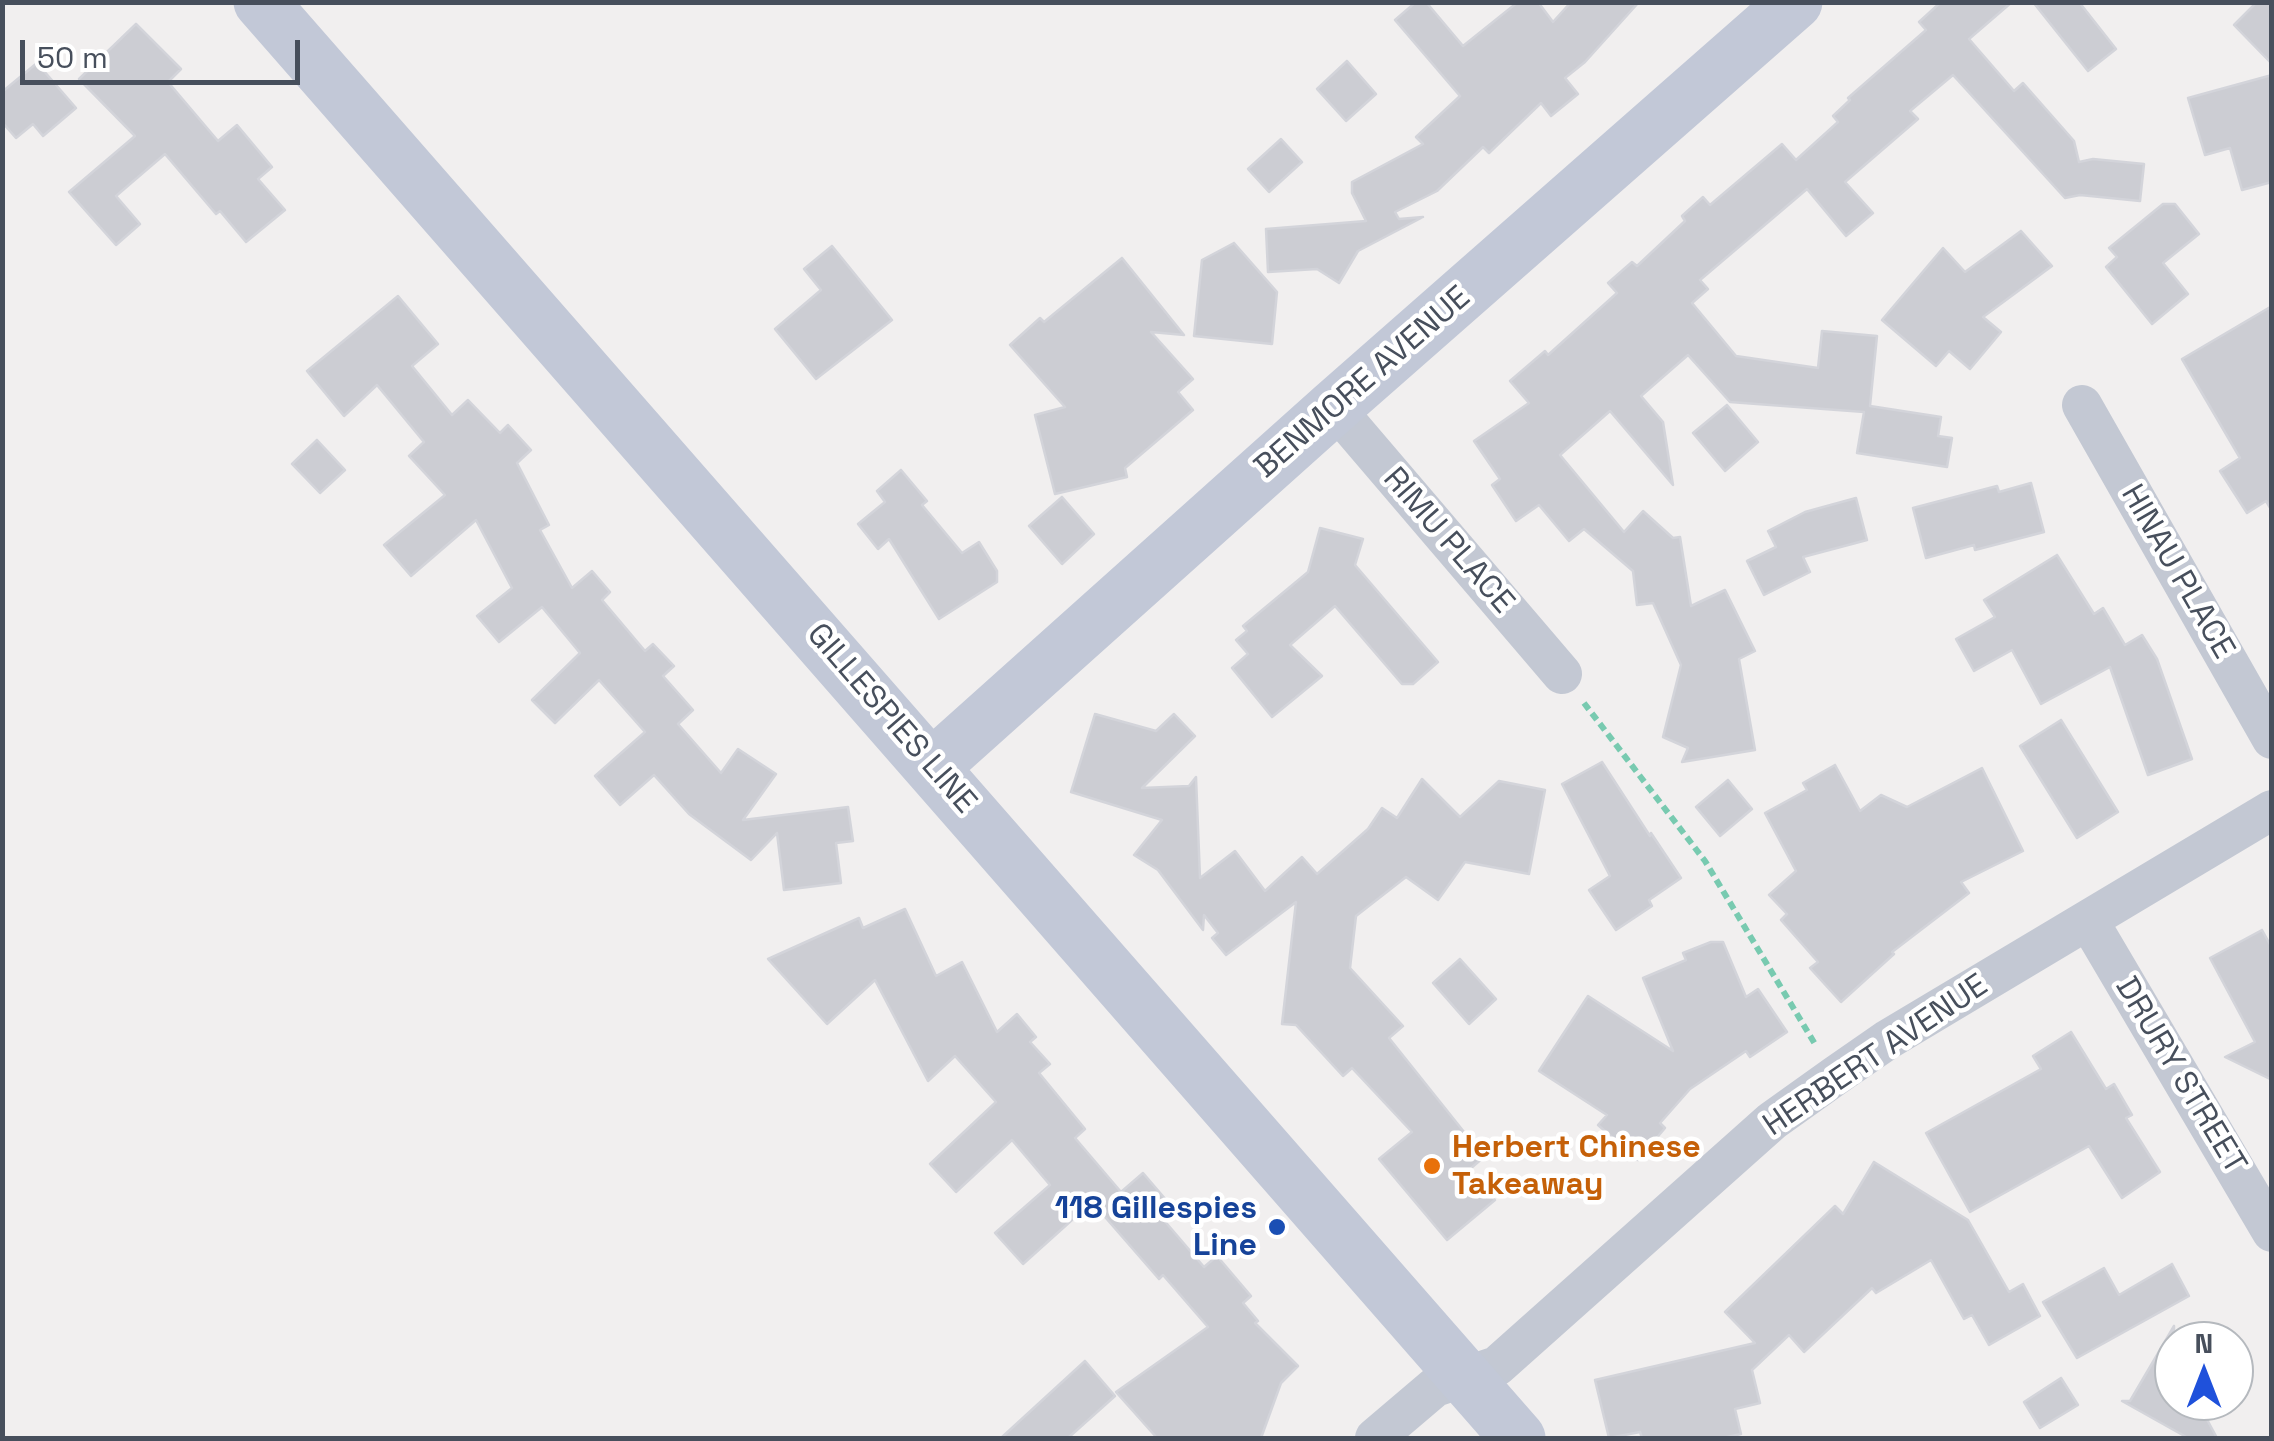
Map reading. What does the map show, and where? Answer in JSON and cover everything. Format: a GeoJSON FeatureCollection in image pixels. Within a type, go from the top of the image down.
{"type":"FeatureCollection","features":[{"type":"Feature","properties":{"kind":"street","name":"GILLESPIES LINE"},"geometry":{"type":"LineString","coordinates":[[261,2],[1518,1438]]}},
{"type":"Feature","properties":{"kind":"street","name":"BENMORE AVENUE"},"geometry":{"type":"LineString","coordinates":[[933,766],[1795,2]]}},
{"type":"Feature","properties":{"kind":"street","name":"HINAU PLACE"},"geometry":{"type":"LineString","coordinates":[[2082,406],[2272,739]]}},
{"type":"Feature","properties":{"kind":"street","name":"RIMU PLACE"},"geometry":{"type":"LineString","coordinates":[[1334,407],[1562,674]]}},
{"type":"Feature","properties":{"kind":"street","name":"HERBERT AVENUE"},"geometry":{"type":"LineString","coordinates":[[1376,1438],[1435,1387],[1497,1366],[1772,1121],[1835,1076],[1887,1040],[2272,810]]}},
{"type":"Feature","properties":{"kind":"street","name":"DRURY STREET"},"geometry":{"type":"LineString","coordinates":[[2088,920],[2272,1232]]}},
{"type":"Feature","properties":{"kind":"path"},"geometry":{"type":"LineString","coordinates":[[1562,674],[1704,860],[1835,1076]]}},
{"type":"Feature","properties":{"kind":"building"},"geometry":{"type":"Polygon","coordinates":[[[1416,2],[1426,2],[1463,46],[1518,2],[1538,2],[1553,22],[1571,2],[1639,2],[1585,62],[1565,78],[1578,94],[1551,116],[1541,103],[1489,153],[1483,147],[1437,191],[1395,212],[1399,219],[1423,217],[1358,251],[1339,283],[1317,269],[1268,272],[1266,229],[1366,221],[1352,193],[1352,182],[1423,144],[1416,137],[1460,96],[1395,20],[1416,2]]]}},
{"type":"Feature","properties":{"kind":"building"},"geometry":{"type":"Polygon","coordinates":[[[1941,2],[2012,2],[1969,39],[2014,91],[2023,83],[2074,141],[2079,162],[2093,159],[2144,164],[2140,201],[2080,195],[2065,198],[1953,75],[1910,111],[1918,119],[1845,182],[1873,213],[1846,236],[1807,189],[1700,280],[1708,289],[1692,303],[1736,356],[1818,368],[1822,331],[1877,336],[1870,406],[1941,417],[1938,436],[1952,438],[1947,467],[1857,453],[1864,412],[1730,402],[1688,355],[1641,396],[1663,422],[1673,485],[1610,411],[1560,455],[1624,532],[1643,511],[1673,538],[1680,537],[1691,606],[1725,590],[1755,651],[1739,659],[1755,750],[1682,762],[1688,748],[1663,737],[1681,665],[1653,603],[1637,605],[1633,571],[1584,529],[1569,541],[1539,505],[1516,521],[1492,485],[1500,479],[1474,441],[1529,403],[1510,381],[1545,351],[1548,355],[1617,293],[1608,283],[1632,262],[1637,266],[1685,221],[1682,216],[1703,197],[1710,205],[1782,144],[1796,160],[1838,122],[1833,116],[1848,98],[1926,30],[1919,22],[1941,2]]]}},
{"type":"Feature","properties":{"kind":"building"},"geometry":{"type":"Polygon","coordinates":[[[2033,2],[2079,2],[2116,49],[2088,71],[2033,2]]]}},
{"type":"Feature","properties":{"kind":"building"},"geometry":{"type":"Polygon","coordinates":[[[2257,2],[2272,2],[2272,64],[2234,25],[2257,2]]]}},
{"type":"Feature","properties":{"kind":"building"},"geometry":{"type":"Polygon","coordinates":[[[136,24],[181,69],[168,82],[218,141],[237,125],[272,167],[258,179],[285,210],[246,242],[220,211],[216,214],[165,154],[116,196],[140,224],[116,245],[69,192],[135,136],[79,79],[136,24]]]}},
{"type":"Feature","properties":{"kind":"building"},"geometry":{"type":"Polygon","coordinates":[[[1347,61],[1376,94],[1346,121],[1317,89],[1347,61]]]}},
{"type":"Feature","properties":{"kind":"building"},"geometry":{"type":"Polygon","coordinates":[[[37,63],[76,108],[43,136],[33,124],[16,138],[2,122],[2,92],[37,63]]]}},
{"type":"Feature","properties":{"kind":"building"},"geometry":{"type":"Polygon","coordinates":[[[2272,75],[2272,182],[2242,190],[2230,148],[2205,155],[2188,98],[2272,75]]]}},
{"type":"Feature","properties":{"kind":"building"},"geometry":{"type":"Polygon","coordinates":[[[1281,139],[1302,162],[1269,192],[1248,169],[1281,139]]]}},
{"type":"Feature","properties":{"kind":"building"},"geometry":{"type":"Polygon","coordinates":[[[2163,204],[2175,204],[2199,234],[2163,263],[2188,294],[2152,324],[2106,267],[2117,257],[2109,248],[2163,204]]]}},
{"type":"Feature","properties":{"kind":"building"},"geometry":{"type":"Polygon","coordinates":[[[2021,231],[2052,266],[1983,317],[2001,332],[1970,369],[1949,351],[1936,366],[1882,320],[1943,248],[1965,272],[2021,231]]]}},
{"type":"Feature","properties":{"kind":"building"},"geometry":{"type":"Polygon","coordinates":[[[1234,243],[1277,292],[1272,344],[1194,336],[1202,260],[1234,243]]]}},
{"type":"Feature","properties":{"kind":"building"},"geometry":{"type":"Polygon","coordinates":[[[832,246],[892,320],[816,379],[775,329],[821,290],[804,269],[832,246]]]}},
{"type":"Feature","properties":{"kind":"building"},"geometry":{"type":"Polygon","coordinates":[[[1122,258],[1184,335],[1151,332],[1193,379],[1178,392],[1193,410],[1125,468],[1127,477],[1055,494],[1035,415],[1065,407],[1010,345],[1122,258]]]}},
{"type":"Feature","properties":{"kind":"building"},"geometry":{"type":"Polygon","coordinates":[[[398,296],[438,344],[412,366],[452,415],[468,400],[500,433],[508,425],[531,450],[517,463],[549,525],[540,530],[572,588],[592,571],[610,592],[602,600],[645,651],[653,644],[674,666],[663,676],[693,710],[678,724],[721,773],[738,749],[776,774],[743,820],[848,807],[853,841],[836,843],[841,883],[784,890],[777,833],[751,860],[689,814],[654,775],[620,805],[595,776],[645,732],[599,680],[555,723],[532,700],[580,653],[542,607],[499,642],[477,616],[512,588],[476,520],[411,576],[384,545],[445,495],[409,456],[424,442],[377,385],[344,416],[307,371],[398,296]]]}},
{"type":"Feature","properties":{"kind":"building"},"geometry":{"type":"Polygon","coordinates":[[[2272,306],[2272,511],[2266,501],[2247,513],[2220,471],[2240,458],[2182,359],[2272,306]]]}},
{"type":"Feature","properties":{"kind":"building"},"geometry":{"type":"Polygon","coordinates":[[[1727,405],[1758,442],[1725,471],[1693,433],[1727,405]]]}},
{"type":"Feature","properties":{"kind":"building"},"geometry":{"type":"Polygon","coordinates":[[[317,440],[345,470],[320,493],[292,464],[317,440]]]}},
{"type":"Feature","properties":{"kind":"building"},"geometry":{"type":"Polygon","coordinates":[[[901,470],[927,501],[922,505],[962,553],[979,542],[997,571],[997,582],[939,619],[889,539],[878,549],[858,524],[885,502],[877,491],[901,470]]]}},
{"type":"Feature","properties":{"kind":"building"},"geometry":{"type":"Polygon","coordinates":[[[2031,483],[2044,532],[1926,558],[1913,508],[1997,486],[1999,492],[2031,483]]]}},
{"type":"Feature","properties":{"kind":"building"},"geometry":{"type":"Polygon","coordinates":[[[1062,497],[1094,534],[1062,564],[1029,526],[1062,497]]]}},
{"type":"Feature","properties":{"kind":"building"},"geometry":{"type":"Polygon","coordinates":[[[1856,498],[1867,540],[1803,557],[1810,572],[1764,595],[1747,561],[1776,547],[1768,531],[1805,512],[1856,498]]]}},
{"type":"Feature","properties":{"kind":"building"},"geometry":{"type":"Polygon","coordinates":[[[1320,528],[1363,539],[1355,565],[1438,662],[1413,684],[1402,684],[1335,606],[1290,645],[1322,676],[1272,717],[1232,668],[1248,654],[1236,640],[1247,631],[1243,626],[1308,572],[1320,528]]]}},
{"type":"Feature","properties":{"kind":"building"},"geometry":{"type":"Polygon","coordinates":[[[2057,555],[2094,614],[2103,608],[2125,645],[2142,635],[2157,659],[2192,759],[2148,775],[2110,667],[2041,704],[2012,650],[1974,671],[1956,639],[1995,617],[1984,600],[2057,555]]]}},
{"type":"Feature","properties":{"kind":"building"},"geometry":{"type":"Polygon","coordinates":[[[1095,714],[1156,731],[1174,714],[1195,736],[1142,788],[1189,786],[1196,777],[1200,878],[1235,851],[1265,891],[1302,857],[1317,874],[1368,829],[1382,808],[1397,818],[1422,779],[1460,817],[1499,781],[1545,790],[1529,874],[1465,862],[1438,900],[1406,877],[1356,916],[1350,968],[1403,1026],[1389,1038],[1484,1157],[1470,1169],[1495,1200],[1447,1240],[1379,1159],[1412,1132],[1352,1068],[1343,1076],[1296,1025],[1282,1024],[1296,902],[1226,955],[1212,938],[1218,933],[1204,915],[1203,930],[1158,870],[1134,855],[1162,820],[1071,792],[1095,714]]]}},
{"type":"Feature","properties":{"kind":"building"},"geometry":{"type":"Polygon","coordinates":[[[2061,720],[2118,812],[2077,838],[2020,746],[2061,720]]]}},
{"type":"Feature","properties":{"kind":"building"},"geometry":{"type":"Polygon","coordinates":[[[1602,762],[1681,878],[1649,900],[1652,906],[1616,930],[1589,890],[1610,876],[1562,784],[1602,762]]]}},
{"type":"Feature","properties":{"kind":"building"},"geometry":{"type":"Polygon","coordinates":[[[1835,765],[1860,811],[1881,795],[1907,807],[1982,768],[2023,851],[1961,882],[1969,893],[1892,952],[1841,1002],[1810,968],[1818,962],[1781,920],[1787,914],[1769,895],[1796,871],[1765,813],[1807,790],[1803,783],[1835,765]]]}},
{"type":"Feature","properties":{"kind":"building"},"geometry":{"type":"Polygon","coordinates":[[[1728,780],[1752,809],[1720,836],[1696,807],[1728,780]]]}},
{"type":"Feature","properties":{"kind":"building"},"geometry":{"type":"Polygon","coordinates":[[[905,909],[936,976],[962,962],[997,1032],[1017,1014],[1036,1037],[1030,1042],[1050,1064],[1039,1073],[1085,1129],[1075,1138],[1121,1192],[1143,1173],[1173,1208],[1162,1218],[1204,1267],[1217,1256],[1251,1296],[1243,1303],[1258,1321],[1255,1323],[1298,1366],[1281,1383],[1261,1438],[1157,1438],[1116,1392],[1208,1327],[1163,1275],[1159,1279],[1092,1202],[1023,1264],[995,1233],[1050,1185],[1012,1140],[956,1192],[930,1164],[996,1102],[955,1056],[928,1081],[875,980],[827,1024],[768,959],[859,918],[863,928],[905,909]]]}},
{"type":"Feature","properties":{"kind":"building"},"geometry":{"type":"Polygon","coordinates":[[[2262,930],[2272,948],[2272,1080],[2225,1057],[2255,1042],[2210,958],[2262,930]]]}},
{"type":"Feature","properties":{"kind":"building"},"geometry":{"type":"Polygon","coordinates":[[[1711,942],[1723,942],[1746,997],[1758,989],[1787,1032],[1750,1057],[1746,1051],[1690,1089],[1660,1123],[1665,1128],[1638,1160],[1598,1125],[1607,1115],[1539,1071],[1588,996],[1673,1051],[1643,978],[1686,960],[1683,953],[1711,942]]]}},
{"type":"Feature","properties":{"kind":"building"},"geometry":{"type":"Polygon","coordinates":[[[1460,959],[1496,999],[1469,1024],[1433,983],[1460,959]]]}},
{"type":"Feature","properties":{"kind":"building"},"geometry":{"type":"Polygon","coordinates":[[[2071,1032],[2106,1089],[2114,1084],[2132,1115],[2126,1118],[2160,1172],[2122,1198],[2089,1146],[1970,1212],[1926,1133],[2041,1069],[2033,1056],[2071,1032]]]}},
{"type":"Feature","properties":{"kind":"building"},"geometry":{"type":"Polygon","coordinates":[[[1874,1162],[1968,1220],[2009,1292],[2023,1284],[2040,1316],[1989,1345],[1972,1315],[1964,1319],[1931,1260],[1876,1293],[1872,1288],[1804,1352],[1789,1335],[1752,1370],[1760,1403],[1735,1409],[1741,1434],[1723,1438],[1642,1438],[1640,1432],[1609,1438],[1595,1380],[1755,1343],[1725,1312],[1835,1206],[1843,1214],[1874,1162]]]}},
{"type":"Feature","properties":{"kind":"building"},"geometry":{"type":"Polygon","coordinates":[[[2172,1264],[2189,1296],[2077,1358],[2043,1302],[2104,1268],[2119,1295],[2172,1264]]]}},
{"type":"Feature","properties":{"kind":"building"},"geometry":{"type":"Polygon","coordinates":[[[2154,1360],[2154,1419],[2122,1401],[2130,1401],[2154,1360]]]}},
{"type":"Feature","properties":{"kind":"building"},"geometry":{"type":"Polygon","coordinates":[[[1085,1361],[1115,1396],[1068,1438],[1001,1438],[1085,1361]]]}},
{"type":"Feature","properties":{"kind":"building"},"geometry":{"type":"Polygon","coordinates":[[[2061,1378],[2078,1405],[2040,1428],[2024,1402],[2061,1378]]]}},
{"type":"Feature","properties":{"kind":"building"},"geometry":{"type":"Polygon","coordinates":[[[2158,1421],[2208,1421],[2217,1438],[2188,1438],[2158,1421]]]}},
{"type":"Feature","properties":{"kind":"place","name":"Herbert Chinese Takeaway"},"geometry":{"type":"Point","coordinates":[1432,1166]}},
{"type":"Feature","properties":{"kind":"place","name":"118 Gillespies Line"},"geometry":{"type":"Point","coordinates":[1277,1227]}}]}
